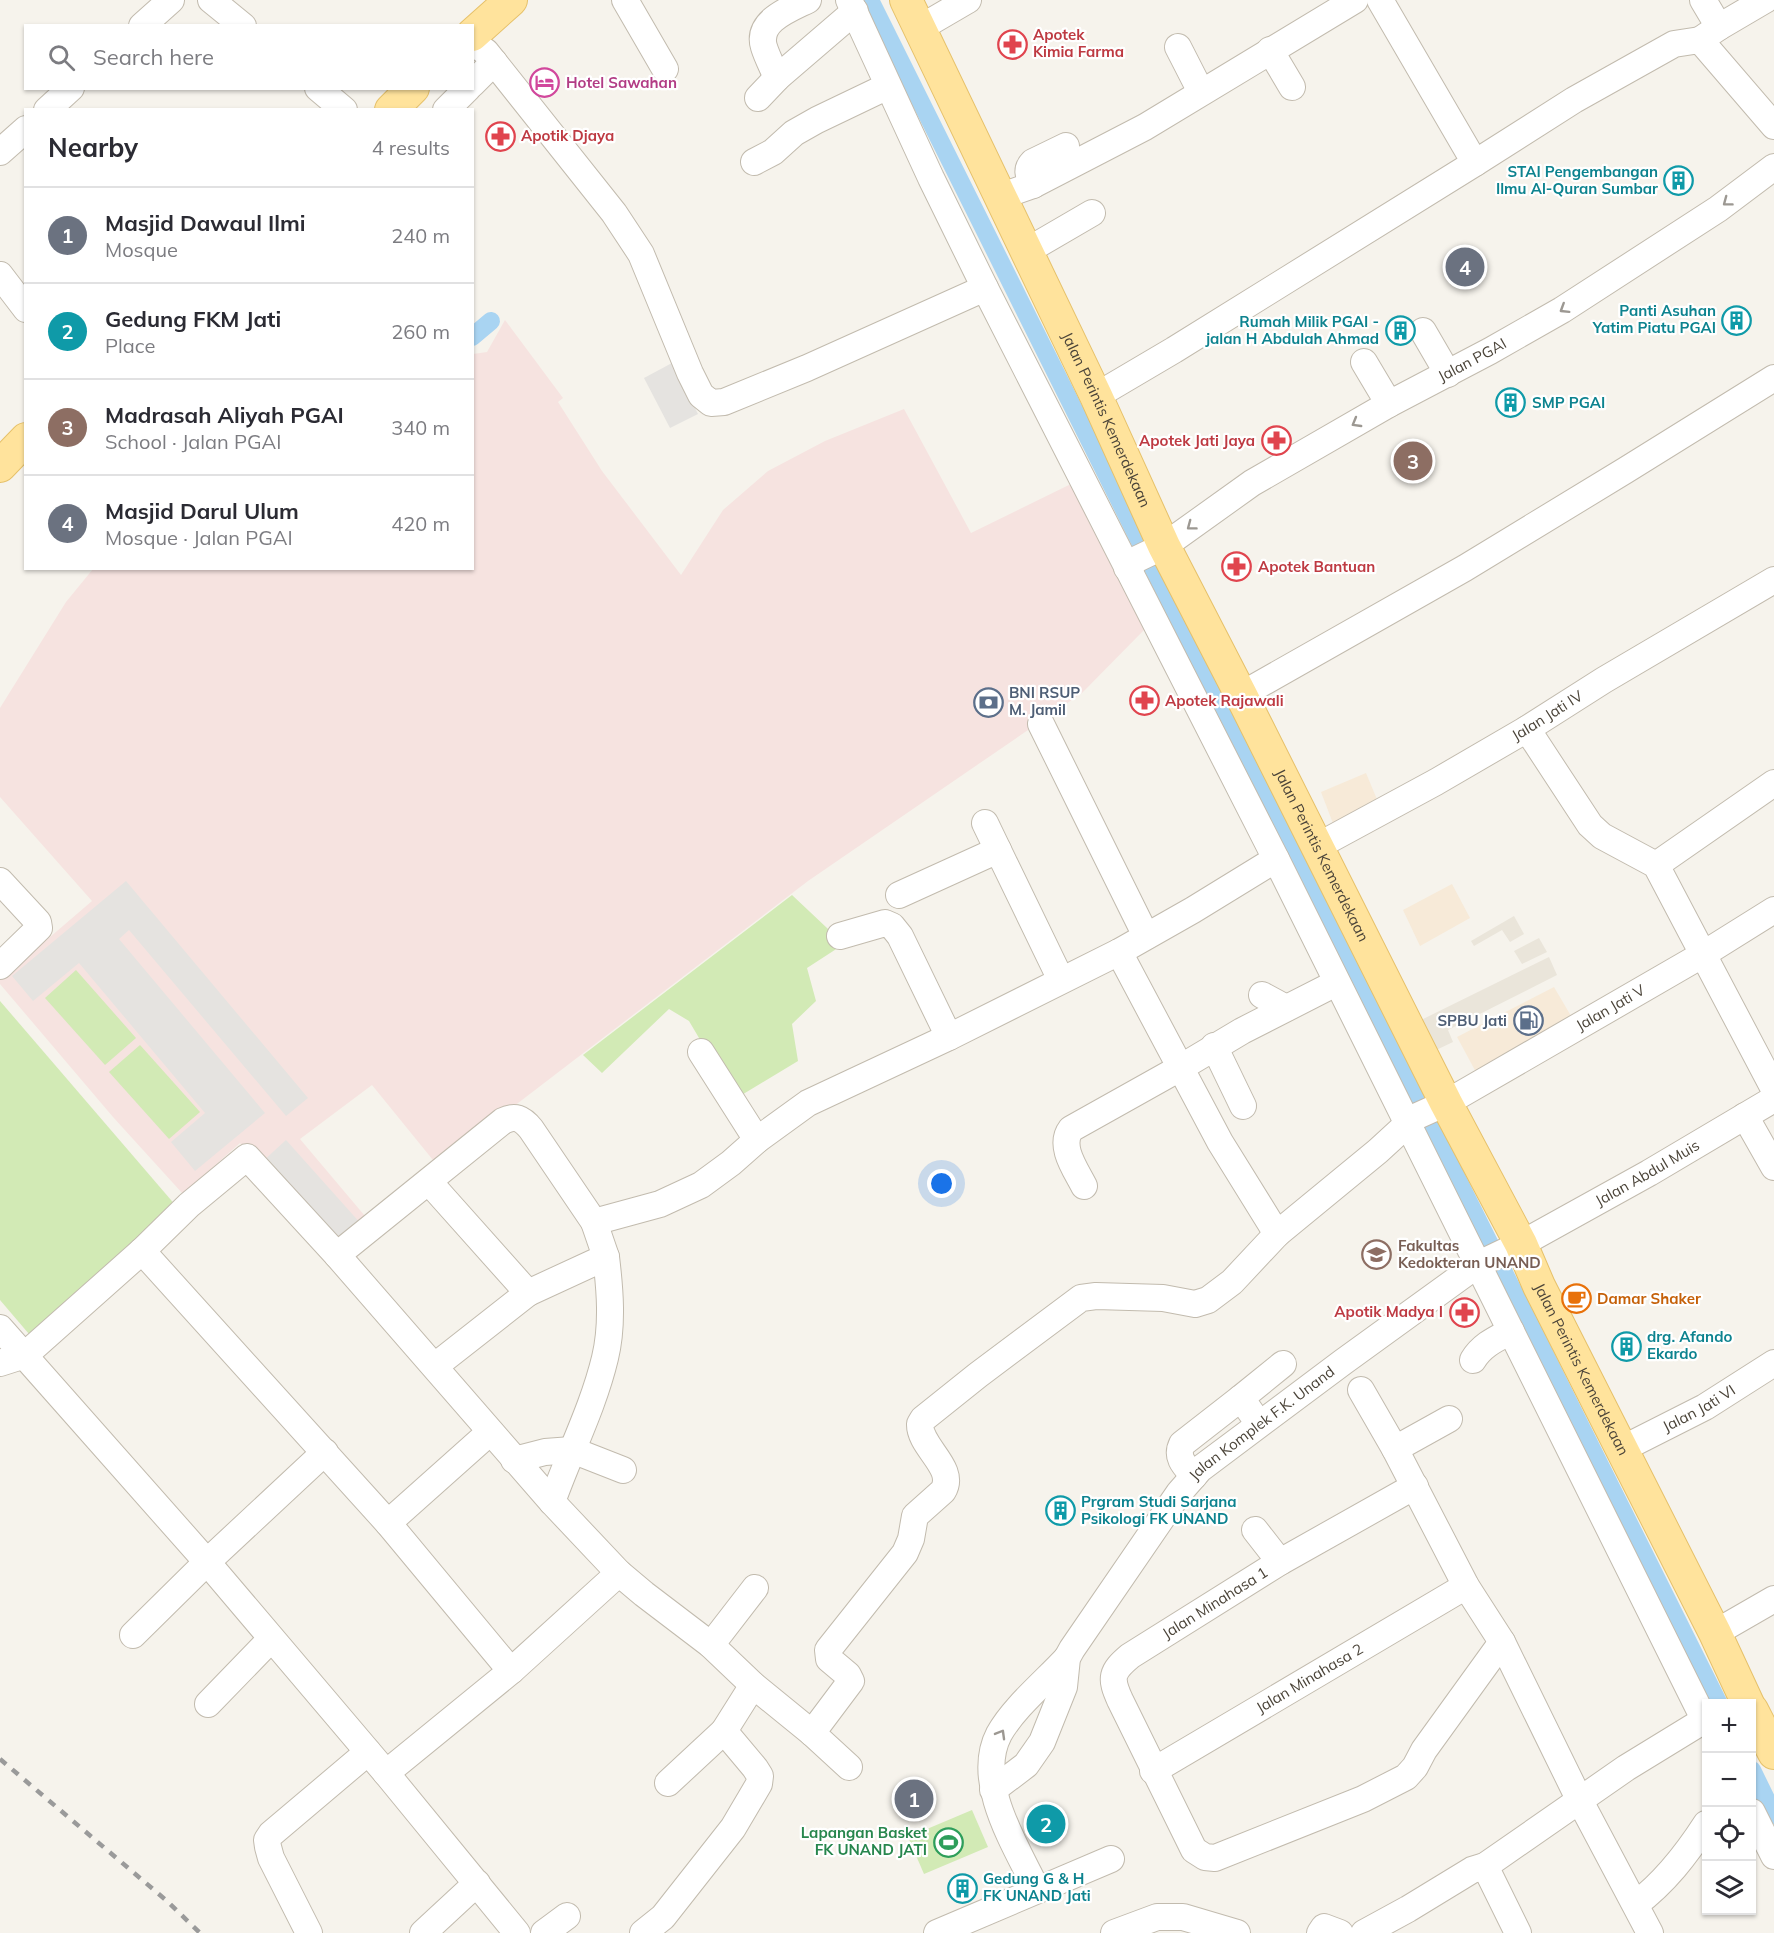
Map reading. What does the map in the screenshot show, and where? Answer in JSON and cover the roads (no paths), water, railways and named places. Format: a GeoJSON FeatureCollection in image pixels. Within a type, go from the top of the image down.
{"type":"FeatureCollection","features":[{"type":"Feature","properties":{"kind":"main road","name":"Jalan Perintis Kemerdekaan"},"geometry":{"type":"LineString","coordinates":[[906,0],[1095,396],[1142,548],[1241,695],[1316,847],[1426,1113],[1539,1286],[1715,1633],[1744,1699]]}},
{"type":"Feature","properties":{"kind":"main road"},"geometry":{"type":"LineString","coordinates":[[474,33],[500,4]]}},
{"type":"Feature","properties":{"kind":"main road"},"geometry":{"type":"LineString","coordinates":[[393,108],[412,90]]}},
{"type":"Feature","properties":{"kind":"main road"},"geometry":{"type":"LineString","coordinates":[[0,466],[24,441]]}},
{"type":"Feature","properties":{"kind":"main road","name":"Jalan Perintis Kemerdekaan"},"geometry":{"type":"LineString","coordinates":[[1756,1722],[1774,1753]]}},
{"type":"Feature","properties":{"kind":"street"},"geometry":{"type":"LineString","coordinates":[[144,24],[171,0]]}},
{"type":"Feature","properties":{"kind":"street"},"geometry":{"type":"LineString","coordinates":[[211,0],[241,24]]}},
{"type":"Feature","properties":{"kind":"street"},"geometry":{"type":"LineString","coordinates":[[625,0],[665,69]]}},
{"type":"Feature","properties":{"kind":"street"},"geometry":{"type":"LineString","coordinates":[[777,78],[763,45],[764,33],[768,24],[778,16],[808,0]]}},
{"type":"Feature","properties":{"kind":"street"},"geometry":{"type":"LineString","coordinates":[[920,28],[968,0]]}},
{"type":"Feature","properties":{"kind":"street"},"geometry":{"type":"LineString","coordinates":[[999,197],[1033,185],[1145,127],[1355,0]]}},
{"type":"Feature","properties":{"kind":"street"},"geometry":{"type":"LineString","coordinates":[[1380,0],[1475,163]]}},
{"type":"Feature","properties":{"kind":"street"},"geometry":{"type":"LineString","coordinates":[[1703,0],[1710,33],[1774,126]]}},
{"type":"Feature","properties":{"kind":"street"},"geometry":{"type":"LineString","coordinates":[[1095,396],[1184,344],[1574,100],[1674,44],[1710,33],[1765,0]]}},
{"type":"Feature","properties":{"kind":"street"},"geometry":{"type":"LineString","coordinates":[[758,98],[852,5],[888,86],[985,288],[1142,548],[1276,859],[1336,983],[1426,1113],[1480,1263],[1511,1331],[1702,1712]]}},
{"type":"Feature","properties":{"kind":"street"},"geometry":{"type":"LineString","coordinates":[[474,43],[482,48],[494,62],[614,213],[641,254],[681,355],[701,395],[711,403],[724,402],[807,368],[985,288]]}},
{"type":"Feature","properties":{"kind":"street"},"geometry":{"type":"LineString","coordinates":[[1178,47],[1201,92]]}},
{"type":"Feature","properties":{"kind":"street"},"geometry":{"type":"LineString","coordinates":[[1270,50],[1292,87]]}},
{"type":"Feature","properties":{"kind":"street"},"geometry":{"type":"LineString","coordinates":[[474,82],[494,62]]}},
{"type":"Feature","properties":{"kind":"street"},"geometry":{"type":"LineString","coordinates":[[754,162],[773,152],[794,133],[888,86]]}},
{"type":"Feature","properties":{"kind":"street"},"geometry":{"type":"LineString","coordinates":[[50,108],[69,90]]}},
{"type":"Feature","properties":{"kind":"street"},"geometry":{"type":"LineString","coordinates":[[320,90],[342,108]]}},
{"type":"Feature","properties":{"kind":"street"},"geometry":{"type":"LineString","coordinates":[[448,108],[466,90]]}},
{"type":"Feature","properties":{"kind":"street"},"geometry":{"type":"LineString","coordinates":[[0,152],[24,131]]}},
{"type":"Feature","properties":{"kind":"street"},"geometry":{"type":"LineString","coordinates":[[1033,185],[1028,174],[1029,165],[1066,146]]}},
{"type":"Feature","properties":{"kind":"street","name":"Jalan PGAI"},"geometry":{"type":"LineString","coordinates":[[1142,548],[1389,404],[1448,374],[1562,310],[1718,209],[1774,167]]}},
{"type":"Feature","properties":{"kind":"street"},"geometry":{"type":"LineString","coordinates":[[1025,252],[1092,213]]}},
{"type":"Feature","properties":{"kind":"street"},"geometry":{"type":"LineString","coordinates":[[0,274],[24,306]]}},
{"type":"Feature","properties":{"kind":"street"},"geometry":{"type":"LineString","coordinates":[[1423,331],[1448,374]]}},
{"type":"Feature","properties":{"kind":"street"},"geometry":{"type":"LineString","coordinates":[[1364,362],[1389,404]]}},
{"type":"Feature","properties":{"kind":"street"},"geometry":{"type":"LineString","coordinates":[[1241,695],[1475,562],[1774,378]]}},
{"type":"Feature","properties":{"kind":"street","name":"Jalan Jati IV"},"geometry":{"type":"LineString","coordinates":[[1316,847],[1436,782],[1527,729],[1604,680],[1774,580]]}},
{"type":"Feature","properties":{"kind":"street"},"geometry":{"type":"LineString","coordinates":[[1041,724],[1146,936]]}},
{"type":"Feature","properties":{"kind":"street"},"geometry":{"type":"LineString","coordinates":[[1527,729],[1590,825],[1602,836],[1656,865],[1774,1089]]}},
{"type":"Feature","properties":{"kind":"street"},"geometry":{"type":"LineString","coordinates":[[1656,865],[1774,783]]}},
{"type":"Feature","properties":{"kind":"street"},"geometry":{"type":"LineString","coordinates":[[986,823],[1061,980]]}},
{"type":"Feature","properties":{"kind":"street"},"geometry":{"type":"LineString","coordinates":[[899,895],[998,850]]}},
{"type":"Feature","properties":{"kind":"street"},"geometry":{"type":"LineString","coordinates":[[594,1222],[660,1204],[701,1185],[808,1103],[949,1037],[1119,952],[1276,859]]}},
{"type":"Feature","properties":{"kind":"street"},"geometry":{"type":"LineString","coordinates":[[0,881],[38,922],[39,928],[0,966]]}},
{"type":"Feature","properties":{"kind":"street","name":"Jalan Jati V"},"geometry":{"type":"LineString","coordinates":[[812,1733],[850,1681],[848,1675],[829,1659],[828,1650],[905,1553],[911,1539],[915,1515],[946,1486],[945,1472],[921,1432],[920,1424],[923,1419],[1081,1298],[1096,1296],[1163,1298],[1195,1304],[1208,1300],[1232,1282],[1277,1234],[1426,1113],[1702,955],[1774,910]]}},
{"type":"Feature","properties":{"kind":"street"},"geometry":{"type":"LineString","coordinates":[[840,936],[885,923],[892,926],[900,936],[949,1037]]}},
{"type":"Feature","properties":{"kind":"street"},"geometry":{"type":"LineString","coordinates":[[1119,952],[1220,1142],[1277,1234]]}},
{"type":"Feature","properties":{"kind":"street"},"geometry":{"type":"LineString","coordinates":[[1084,1186],[1065,1143],[1071,1128],[1180,1068],[1214,1046],[1336,983]]}},
{"type":"Feature","properties":{"kind":"street"},"geometry":{"type":"LineString","coordinates":[[1262,995],[1286,1008]]}},
{"type":"Feature","properties":{"kind":"street"},"geometry":{"type":"LineString","coordinates":[[1214,1046],[1243,1106]]}},
{"type":"Feature","properties":{"kind":"street"},"geometry":{"type":"LineString","coordinates":[[701,1052],[757,1140]]}},
{"type":"Feature","properties":{"kind":"street","name":"Jalan Abdul Muis"},"geometry":{"type":"LineString","coordinates":[[1480,1263],[1649,1173],[1774,1099]]}},
{"type":"Feature","properties":{"kind":"street"},"geometry":{"type":"LineString","coordinates":[[1745,1116],[1774,1167]]}},
{"type":"Feature","properties":{"kind":"street"},"geometry":{"type":"LineString","coordinates":[[337,1255],[503,1122],[511,1118],[519,1118],[531,1128],[594,1222],[606,1257],[611,1299],[606,1356],[591,1406],[552,1502]]}},
{"type":"Feature","properties":{"kind":"street"},"geometry":{"type":"LineString","coordinates":[[0,1363],[25,1355],[142,1251],[189,1205],[247,1157],[435,1366],[514,1460],[619,1573],[711,1645],[753,1685],[812,1733],[849,1767]]}},
{"type":"Feature","properties":{"kind":"street"},"geometry":{"type":"LineString","coordinates":[[429,1182],[528,1293]]}},
{"type":"Feature","properties":{"kind":"street"},"geometry":{"type":"LineString","coordinates":[[142,1251],[388,1523],[511,1671]]}},
{"type":"Feature","properties":{"kind":"street"},"geometry":{"type":"LineString","coordinates":[[435,1366],[528,1293],[606,1257]]}},
{"type":"Feature","properties":{"kind":"street","name":"Jalan Komplek F.K. Unand"},"geometry":{"type":"LineString","coordinates":[[993,1790],[991,1754],[1000,1733],[1016,1712],[1067,1658],[1179,1493],[1194,1476],[1259,1424],[1480,1263]]}},
{"type":"Feature","properties":{"kind":"street"},"geometry":{"type":"LineString","coordinates":[[0,1328],[207,1562],[386,1773],[517,1933]]}},
{"type":"Feature","properties":{"kind":"street"},"geometry":{"type":"LineString","coordinates":[[1473,1360],[1486,1345],[1511,1331]]}},
{"type":"Feature","properties":{"kind":"street","name":"Jalan Jati VI"},"geometry":{"type":"LineString","coordinates":[[1622,1449],[1705,1407],[1774,1363]]}},
{"type":"Feature","properties":{"kind":"street"},"geometry":{"type":"LineString","coordinates":[[1194,1476],[1181,1460],[1179,1449],[1182,1444],[1283,1364]]}},
{"type":"Feature","properties":{"kind":"street"},"geometry":{"type":"LineString","coordinates":[[1361,1390],[1415,1486],[1466,1586],[1502,1642],[1580,1801],[1650,1933]]}},
{"type":"Feature","properties":{"kind":"street"},"geometry":{"type":"LineString","coordinates":[[1241,1398],[1259,1424]]}},
{"type":"Feature","properties":{"kind":"street"},"geometry":{"type":"LineString","coordinates":[[1395,1449],[1449,1419]]}},
{"type":"Feature","properties":{"kind":"street"},"geometry":{"type":"LineString","coordinates":[[388,1523],[490,1432]]}},
{"type":"Feature","properties":{"kind":"street"},"geometry":{"type":"LineString","coordinates":[[514,1460],[545,1452],[572,1450],[623,1470]]}},
{"type":"Feature","properties":{"kind":"street"},"geometry":{"type":"LineString","coordinates":[[133,1635],[325,1452]]}},
{"type":"Feature","properties":{"kind":"street","name":"Jalan Minahasa 1"},"geometry":{"type":"LineString","coordinates":[[1153,1771],[1116,1692],[1113,1678],[1116,1668],[1130,1656],[1280,1562],[1415,1486]]}},
{"type":"Feature","properties":{"kind":"street"},"geometry":{"type":"LineString","coordinates":[[1255,1530],[1280,1562]]}},
{"type":"Feature","properties":{"kind":"street"},"geometry":{"type":"LineString","coordinates":[[386,1773],[511,1671],[619,1573]]}},
{"type":"Feature","properties":{"kind":"street","name":"Jalan Minahasa 2"},"geometry":{"type":"LineString","coordinates":[[1153,1771],[1466,1586]]}},
{"type":"Feature","properties":{"kind":"street"},"geometry":{"type":"LineString","coordinates":[[711,1645],[755,1588]]}},
{"type":"Feature","properties":{"kind":"street"},"geometry":{"type":"LineString","coordinates":[[1715,1633],[1774,1599]]}},
{"type":"Feature","properties":{"kind":"street"},"geometry":{"type":"LineString","coordinates":[[208,1704],[271,1639]]}},
{"type":"Feature","properties":{"kind":"street"},"geometry":{"type":"LineString","coordinates":[[1153,1771],[1194,1850],[1205,1857],[1215,1858],[1363,1799],[1406,1776],[1415,1767],[1424,1750],[1502,1642]]}},
{"type":"Feature","properties":{"kind":"street","name":"Jalan Komplek F.K. Unand"},"geometry":{"type":"LineString","coordinates":[[993,1790],[1026,1765],[1042,1742],[1064,1687],[1067,1658]]}},
{"type":"Feature","properties":{"kind":"street"},"geometry":{"type":"LineString","coordinates":[[668,1783],[724,1731],[753,1685]]}},
{"type":"Feature","properties":{"kind":"street"},"geometry":{"type":"LineString","coordinates":[[1364,1933],[1472,1870],[1485,1866],[1626,1768],[1702,1722]]}},
{"type":"Feature","properties":{"kind":"street"},"geometry":{"type":"LineString","coordinates":[[643,1933],[663,1917],[733,1828],[760,1780],[755,1768],[724,1731]]}},
{"type":"Feature","properties":{"kind":"street"},"geometry":{"type":"LineString","coordinates":[[309,1933],[271,1858],[267,1840],[271,1834],[368,1752]]}},
{"type":"Feature","properties":{"kind":"street"},"geometry":{"type":"LineString","coordinates":[[993,1790],[1001,1815],[1036,1890]]}},
{"type":"Feature","properties":{"kind":"street"},"geometry":{"type":"LineString","coordinates":[[1756,1820],[1774,1856]]}},
{"type":"Feature","properties":{"kind":"street"},"geometry":{"type":"LineString","coordinates":[[1636,1904],[1672,1871],[1702,1831]]}},
{"type":"Feature","properties":{"kind":"street"},"geometry":{"type":"LineString","coordinates":[[938,1933],[1111,1860]]}},
{"type":"Feature","properties":{"kind":"street"},"geometry":{"type":"LineString","coordinates":[[1485,1866],[1518,1933]]}},
{"type":"Feature","properties":{"kind":"street"},"geometry":{"type":"LineString","coordinates":[[423,1933],[477,1883]]}},
{"type":"Feature","properties":{"kind":"street"},"geometry":{"type":"LineString","coordinates":[[544,1933],[567,1916]]}},
{"type":"Feature","properties":{"kind":"street"},"geometry":{"type":"LineString","coordinates":[[1114,1933],[1157,1917],[1183,1917],[1237,1933]]}},
{"type":"Feature","properties":{"kind":"street"},"geometry":{"type":"LineString","coordinates":[[1320,1933],[1324,1928],[1340,1933]]}},
{"type":"Feature","properties":{"kind":"waterway"},"geometry":{"type":"LineString","coordinates":[[870,0],[1717,1699]]}},
{"type":"Feature","properties":{"kind":"waterway"},"geometry":{"type":"LineString","coordinates":[[474,335],[491,321]]}},
{"type":"Feature","properties":{"kind":"waterway"},"geometry":{"type":"LineString","coordinates":[[1756,1778],[1774,1815]]}},
{"type":"Feature","properties":{"kind":"railway"},"geometry":{"type":"LineString","coordinates":[[0,1759],[167,1901],[200,1933]]}},
{"type":"Feature","properties":{"kind":"place","name":"Apotek Kimia Farma"},"geometry":{"type":"Point","coordinates":[1012,44]}},
{"type":"Feature","properties":{"kind":"place","name":"Hotel Sawahan"},"geometry":{"type":"Point","coordinates":[545,83]}},
{"type":"Feature","properties":{"kind":"place","name":"Apotik Djaya"},"geometry":{"type":"Point","coordinates":[500,136]}},
{"type":"Feature","properties":{"kind":"place","name":"STAI Pengembangan Ilmu Al-Quran Sumbar"},"geometry":{"type":"Point","coordinates":[1679,181]}},
{"type":"Feature","properties":{"kind":"place","name":"Masjid Darul Ulum"},"geometry":{"type":"Point","coordinates":[1465,267]}},
{"type":"Feature","properties":{"kind":"place","name":"Panti Asuhan Yatim Piatu PGAI"},"geometry":{"type":"Point","coordinates":[1737,320]}},
{"type":"Feature","properties":{"kind":"place","name":"Rumah Milik PGAI - jalan H Abdulah Ahmad"},"geometry":{"type":"Point","coordinates":[1400,331]}},
{"type":"Feature","properties":{"kind":"place","name":"SMP PGAI"},"geometry":{"type":"Point","coordinates":[1511,403]}},
{"type":"Feature","properties":{"kind":"place","name":"Apotek Jati Jaya"},"geometry":{"type":"Point","coordinates":[1276,441]}},
{"type":"Feature","properties":{"kind":"place","name":"Madrasah Aliyah PGAI"},"geometry":{"type":"Point","coordinates":[1413,461]}},
{"type":"Feature","properties":{"kind":"place","name":"Apotek Bantuan"},"geometry":{"type":"Point","coordinates":[1237,567]}},
{"type":"Feature","properties":{"kind":"place","name":"Apotek Rajawali"},"geometry":{"type":"Point","coordinates":[1144,701]}},
{"type":"Feature","properties":{"kind":"place","name":"BNI RSUP M. Jamil"},"geometry":{"type":"Point","coordinates":[988,702]}},
{"type":"Feature","properties":{"kind":"place","name":"SPBU Jati"},"geometry":{"type":"Point","coordinates":[1528,1021]}},
{"type":"Feature","properties":{"kind":"place","name":"Fakultas Kedokteran UNAND"},"geometry":{"type":"Point","coordinates":[1377,1255]}},
{"type":"Feature","properties":{"kind":"place","name":"Damar Shaker"},"geometry":{"type":"Point","coordinates":[1576,1299]}},
{"type":"Feature","properties":{"kind":"place","name":"Apotik Madya I"},"geometry":{"type":"Point","coordinates":[1464,1312]}},
{"type":"Feature","properties":{"kind":"place","name":"drg. Afando Ekardo"},"geometry":{"type":"Point","coordinates":[1626,1346]}},
{"type":"Feature","properties":{"kind":"place","name":"Prgram Studi Sarjana Psikologi FK UNAND"},"geometry":{"type":"Point","coordinates":[1060,1511]}},
{"type":"Feature","properties":{"kind":"place","name":"Masjid Dawaul Ilmi"},"geometry":{"type":"Point","coordinates":[914,1799]}},
{"type":"Feature","properties":{"kind":"place","name":"Gedung FKM Jati"},"geometry":{"type":"Point","coordinates":[1046,1824]}},
{"type":"Feature","properties":{"kind":"place","name":"Lapangan Basket FK UNAND JATI"},"geometry":{"type":"Point","coordinates":[948,1842]}},
{"type":"Feature","properties":{"kind":"place","name":"Gedung G & H FK UNAND Jati"},"geometry":{"type":"Point","coordinates":[962,1888]}}]}
